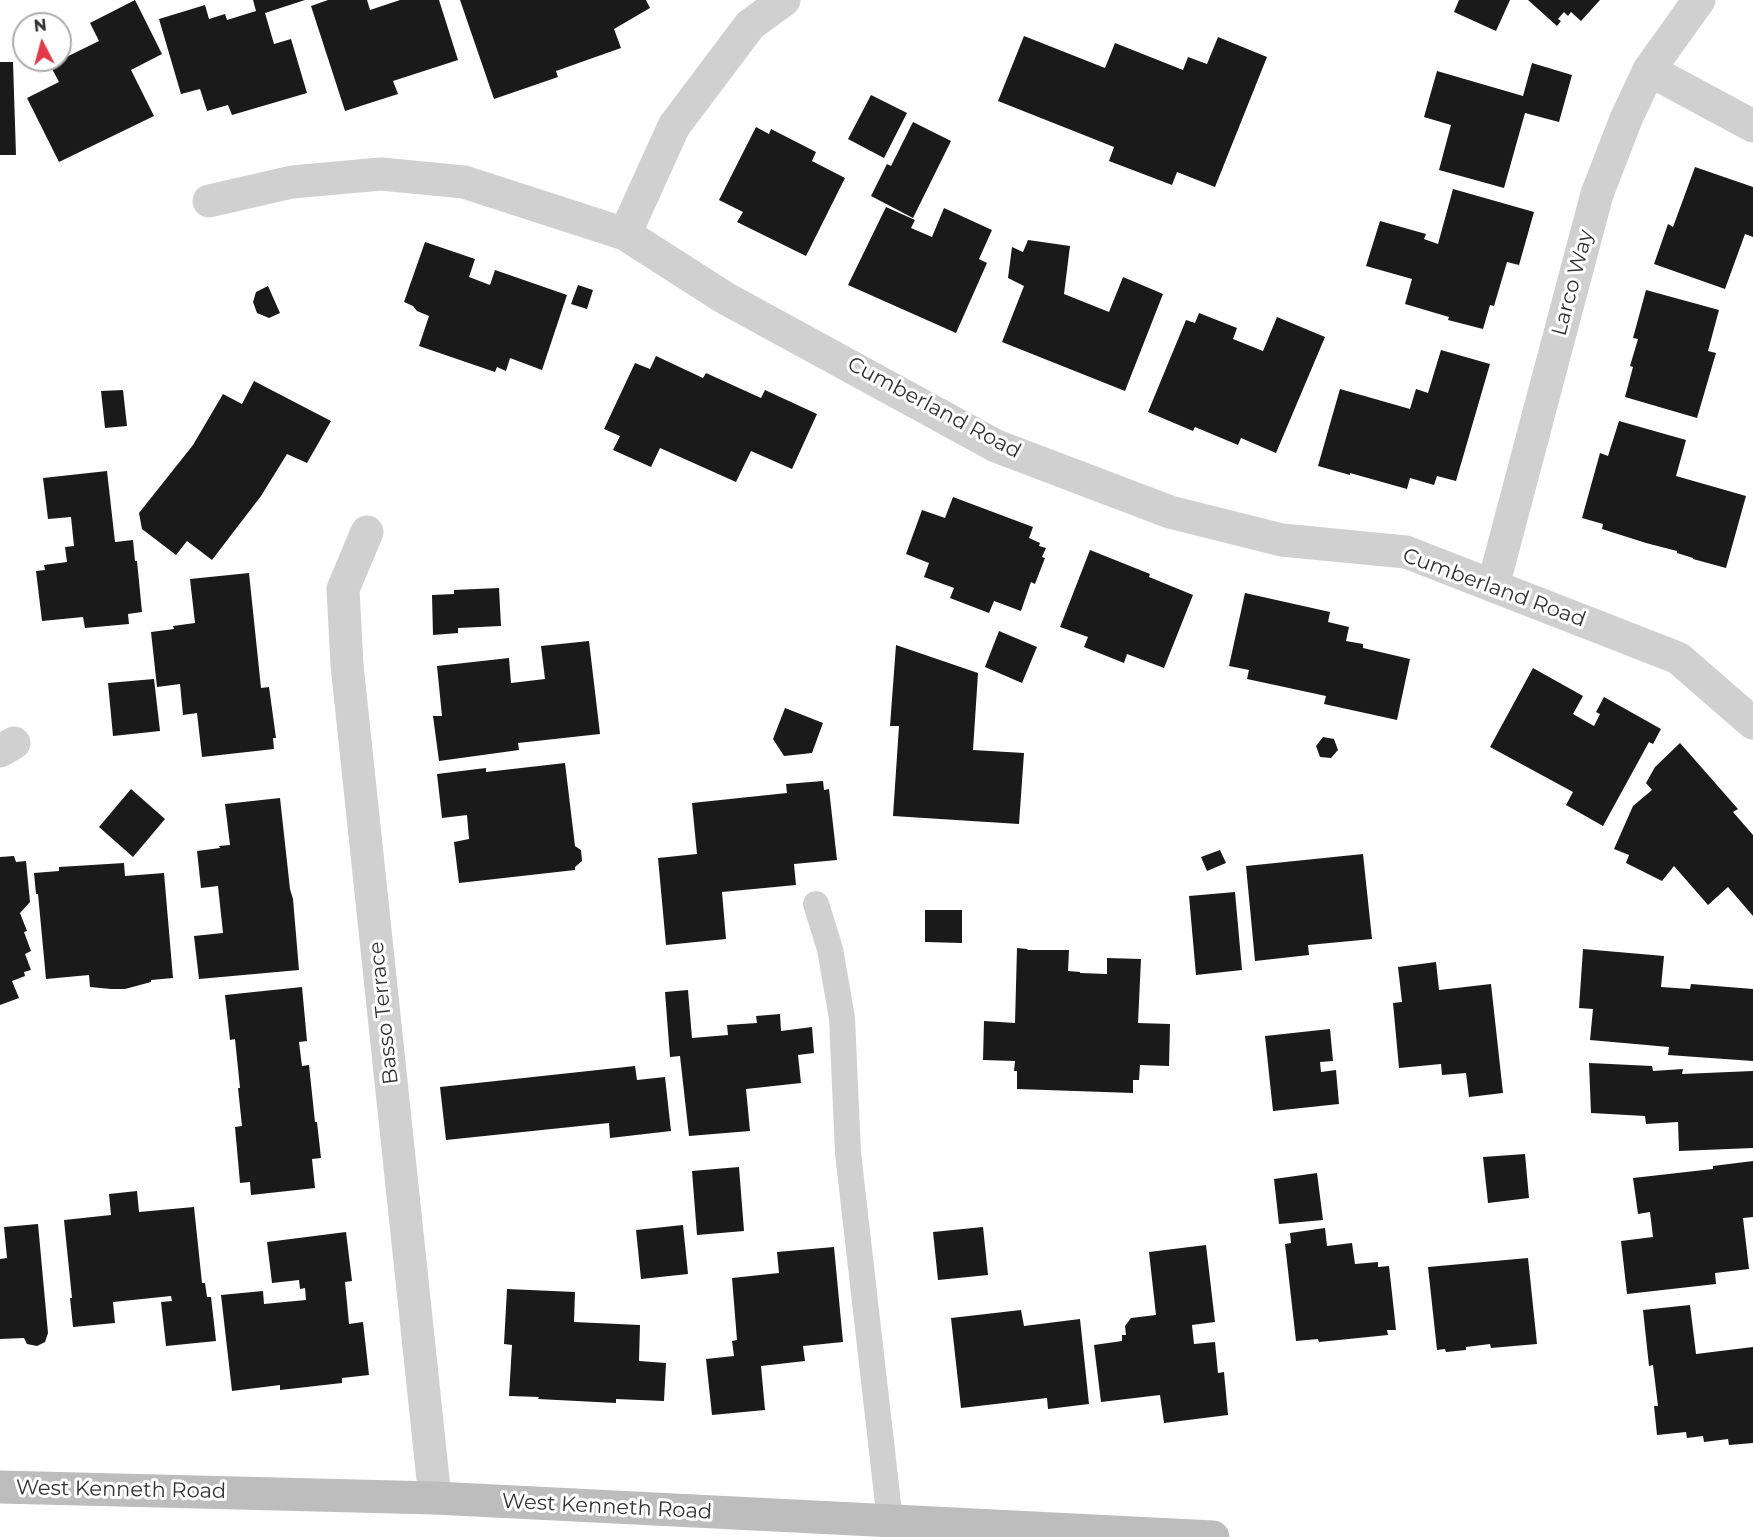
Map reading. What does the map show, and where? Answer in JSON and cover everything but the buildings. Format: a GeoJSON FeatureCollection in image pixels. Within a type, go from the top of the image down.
{"type":"FeatureCollection","features":[{"type":"Feature","properties":{"kind":"street"},"geometry":{"type":"LineString","coordinates":[[625,234],[674,126],[750,25],[784,0]]}},
{"type":"Feature","properties":{"kind":"street","name":"Larco Way"},"geometry":{"type":"LineString","coordinates":[[1493,586],[1597,194],[1626,119],[1649,70],[1699,0]]}},
{"type":"Feature","properties":{"kind":"street"},"geometry":{"type":"LineString","coordinates":[[1649,70],[1753,126]]}},
{"type":"Feature","properties":{"kind":"street","name":"Cumberland Road"},"geometry":{"type":"LineString","coordinates":[[209,201],[292,182],[381,174],[464,182],[625,234],[725,298],[996,446],[1170,512],[1282,540],[1406,552],[1678,658],[1753,723]]}},
{"type":"Feature","properties":{"kind":"street","name":"Basso Terrace"},"geometry":{"type":"LineString","coordinates":[[366,532],[343,589],[347,665],[435,1498]]}},
{"type":"Feature","properties":{"kind":"street","name":"West Kenneth Road"},"geometry":{"type":"LineString","coordinates":[[0,1487],[435,1498],[1213,1537]]}},
{"type":"Feature","properties":{"kind":"lane"},"geometry":{"type":"LineString","coordinates":[[816,904],[830,949],[842,1018],[848,1153],[890,1521]]}}]}
